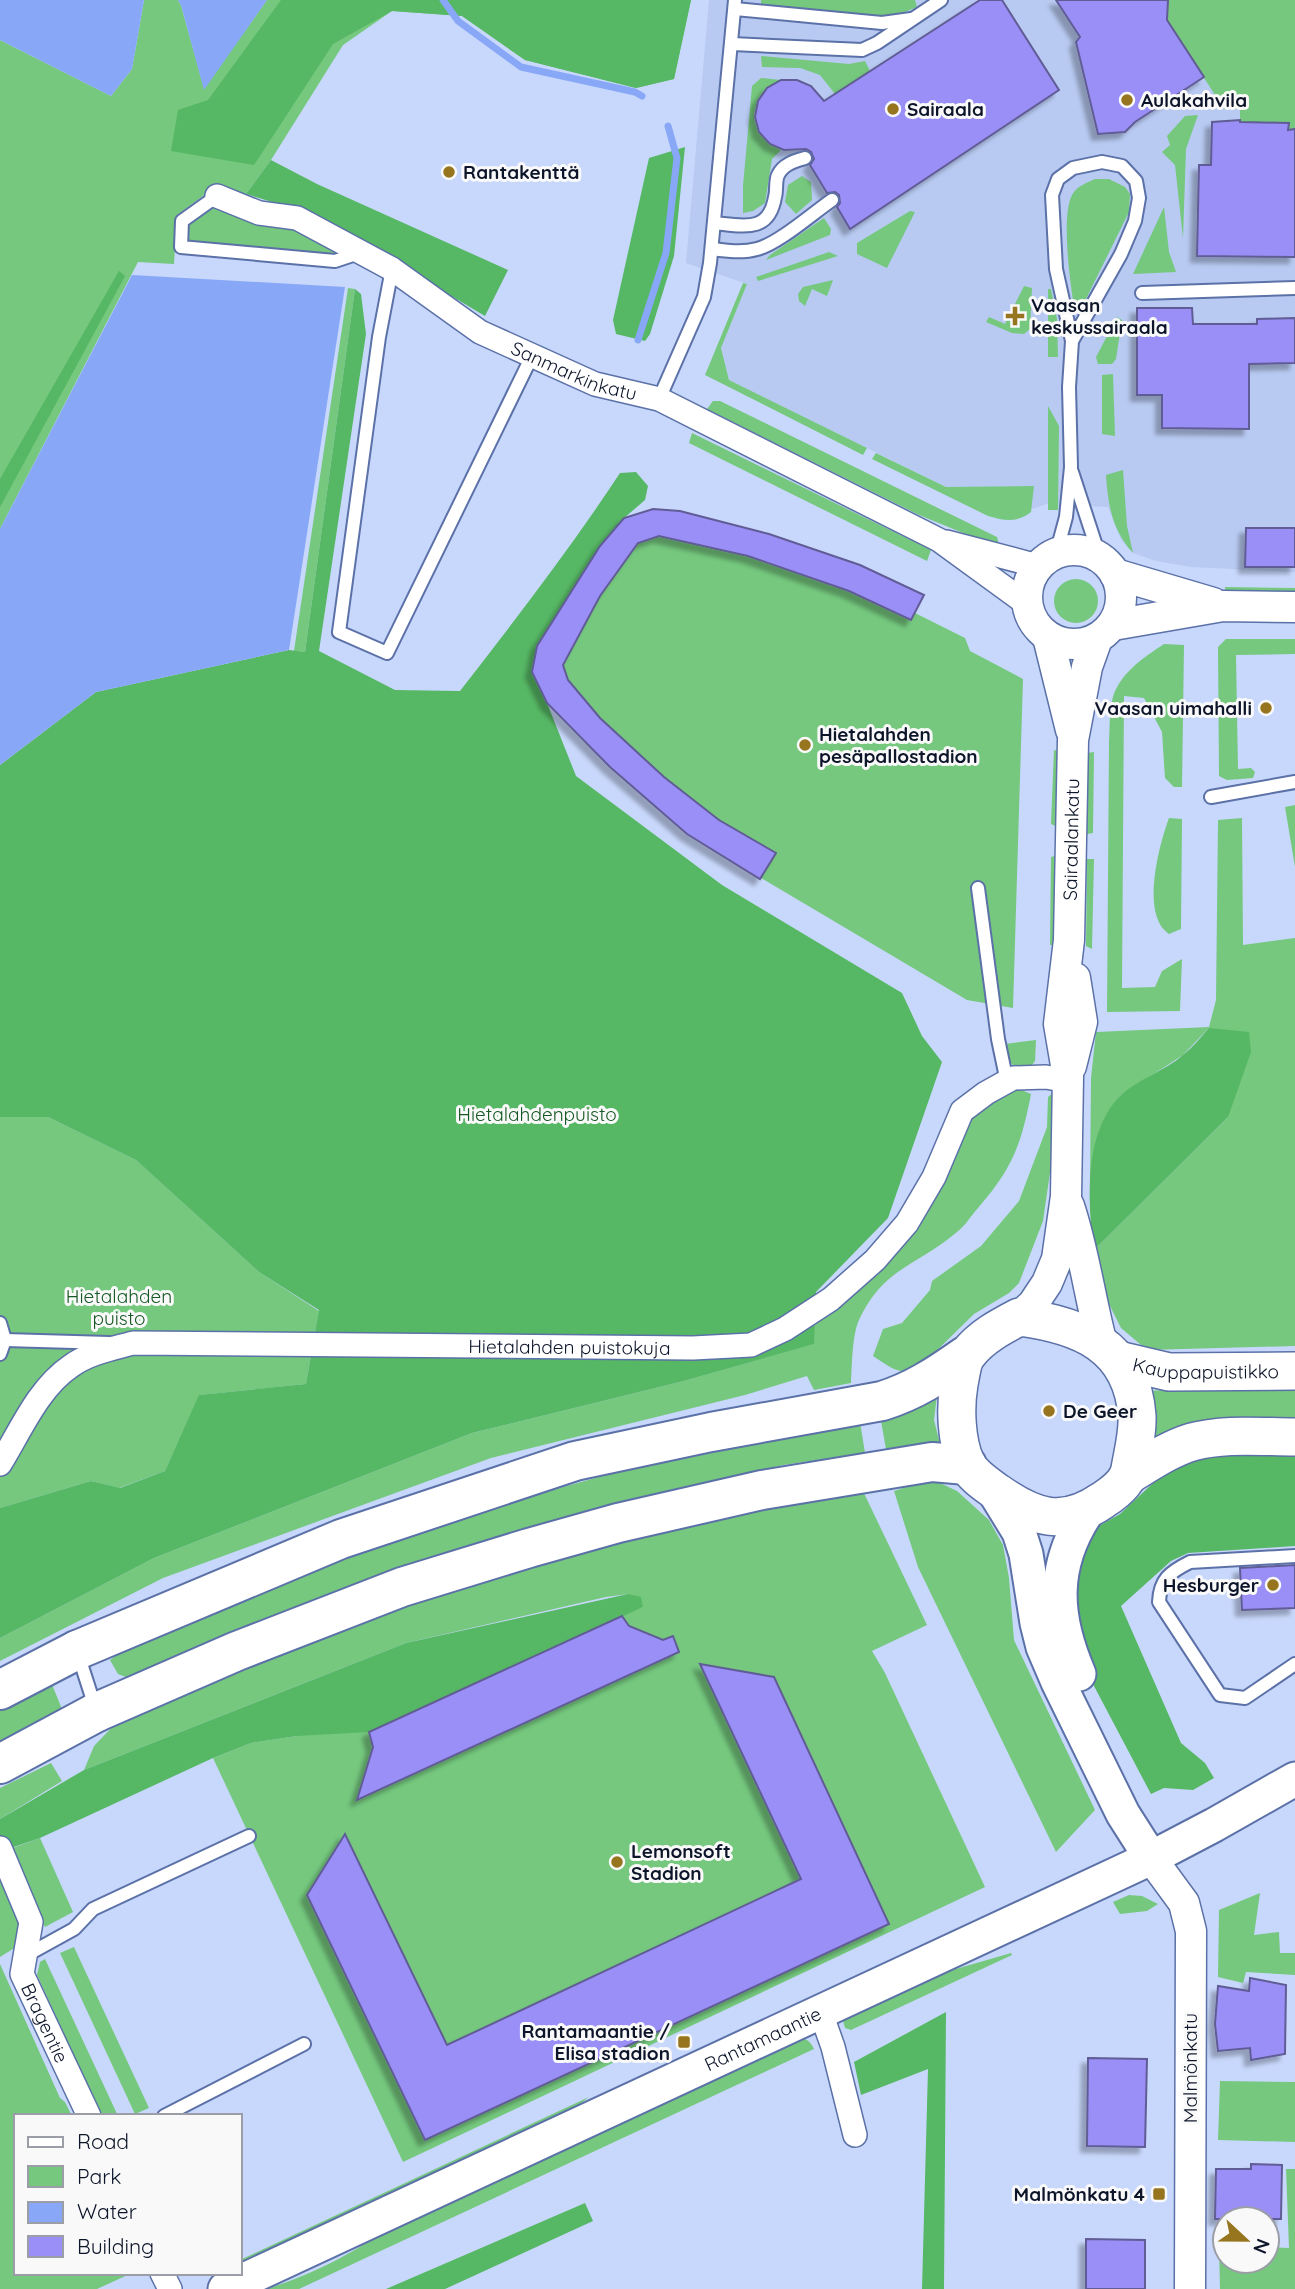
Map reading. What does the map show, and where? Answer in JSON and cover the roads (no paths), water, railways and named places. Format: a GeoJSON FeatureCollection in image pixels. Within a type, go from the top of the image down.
{"type":"FeatureCollection","features":[{"type":"Feature","properties":{"kind":"highway"},"geometry":{"type":"LineString","coordinates":[[0,1690],[77,1650],[341,1539],[575,1461],[710,1432],[848,1408],[905,1394],[928,1382],[965,1356]]}},
{"type":"Feature","properties":{"kind":"highway"},"geometry":{"type":"LineString","coordinates":[[0,1764],[97,1713],[237,1651],[402,1587],[618,1523],[762,1490],[847,1474],[964,1472]]}},
{"type":"Feature","properties":{"kind":"main road"},"geometry":{"type":"LineString","coordinates":[[1129,1475],[1137,1417],[1131,1388],[1110,1352],[1072,1327],[1019,1317],[997,1328],[965,1356],[957,1396],[964,1472],[1027,1511],[1045,1517],[1064,1517],[1087,1511],[1112,1494],[1129,1475],[1161,1455],[1191,1442],[1220,1437],[1295,1437]]}},
{"type":"Feature","properties":{"kind":"main road","name":"Kauppapuistikko"},"geometry":{"type":"LineString","coordinates":[[1110,1352],[1169,1372],[1295,1370]]}},
{"type":"Feature","properties":{"kind":"main road","name":"Malmönkatu"},"geometry":{"type":"LineString","coordinates":[[964,1472],[1018,1532],[1026,1554],[1037,1623],[1058,1682],[1123,1814],[1152,1858]]}},
{"type":"Feature","properties":{"kind":"main road","name":"Malmönkatu"},"geometry":{"type":"LineString","coordinates":[[1087,1511],[1072,1534],[1063,1567],[1061,1621],[1078,1672],[1141,1804],[1152,1858]]}},
{"type":"Feature","properties":{"kind":"main road","name":"Rantamaantie"},"geometry":{"type":"LineString","coordinates":[[225,2289],[1152,1858],[1292,1783]]}},
{"type":"Feature","properties":{"kind":"street","name":"Sanmarkinkatu"},"geometry":{"type":"LineString","coordinates":[[217,196],[259,213],[297,218],[392,269],[480,332],[595,384],[659,399],[939,540],[1027,604]]}},
{"type":"Feature","properties":{"kind":"street","name":"Sanmarkinkatu"},"geometry":{"type":"LineString","coordinates":[[939,540],[1006,556],[1047,560]]}},
{"type":"Feature","properties":{"kind":"street"},"geometry":{"type":"LineString","coordinates":[[1223,606],[1108,566],[1086,552],[1071,550],[1047,560],[1031,578],[1027,591],[1027,604],[1038,628],[1048,637],[1063,644],[1081,644],[1105,632],[1223,606],[1295,607]]}},
{"type":"Feature","properties":{"kind":"street"},"geometry":{"type":"LineString","coordinates":[[1105,632],[1120,608],[1121,591],[1108,566]]}},
{"type":"Feature","properties":{"kind":"street","name":"Sairaalankatu"},"geometry":{"type":"LineString","coordinates":[[1019,1317],[1033,1304],[1047,1283],[1057,1259],[1066,1196],[1068,1079],[1059,1024],[1069,940],[1073,740],[1087,667],[1105,632]]}},
{"type":"Feature","properties":{"kind":"street","name":"Sairaalankatu"},"geometry":{"type":"LineString","coordinates":[[1048,637],[1073,740]]}},
{"type":"Feature","properties":{"kind":"street","name":"Hietalahden puistokuja"},"geometry":{"type":"LineString","coordinates":[[0,1464],[32,1411],[69,1366],[94,1353],[133,1343],[680,1348],[751,1345],[785,1329],[831,1299],[875,1260],[907,1223],[934,1177],[962,1111],[1013,1078],[1068,1079]]}},
{"type":"Feature","properties":{"kind":"street","name":"Sairaalankatu"},"geometry":{"type":"LineString","coordinates":[[1066,1196],[1078,1234],[1085,1277],[1110,1352]]}},
{"type":"Feature","properties":{"kind":"street","name":"Bragentie"},"geometry":{"type":"LineString","coordinates":[[0,1848],[31,1922],[22,1973],[88,2114]]}},
{"type":"Feature","properties":{"kind":"street","name":"Malmönkatu"},"geometry":{"type":"LineString","coordinates":[[1152,1858],[1184,1903],[1191,1931],[1190,2289]]}},
{"type":"Feature","properties":{"kind":"street"},"geometry":{"type":"LineString","coordinates":[[821,2013],[833,2047],[855,2135]]}},
{"type":"Feature","properties":{"kind":"lane"},"geometry":{"type":"LineString","coordinates":[[732,44],[862,50],[877,43],[941,0]]}},
{"type":"Feature","properties":{"kind":"lane"},"geometry":{"type":"LineString","coordinates":[[659,399],[704,297],[715,223],[735,5],[883,23],[915,18]]}},
{"type":"Feature","properties":{"kind":"lane"},"geometry":{"type":"LineString","coordinates":[[715,223],[752,226],[762,222],[773,210],[778,175],[788,164],[805,158]]}},
{"type":"Feature","properties":{"kind":"lane"},"geometry":{"type":"LineString","coordinates":[[1047,560],[1066,517],[1071,467],[1069,387],[1072,341],[1056,269],[1052,195],[1058,179],[1073,168],[1102,162],[1122,166],[1136,180],[1139,198],[1135,221],[1121,254],[1072,341]]}},
{"type":"Feature","properties":{"kind":"lane"},"geometry":{"type":"LineString","coordinates":[[217,196],[181,221],[181,247],[335,261],[359,253]]}},
{"type":"Feature","properties":{"kind":"lane"},"geometry":{"type":"LineString","coordinates":[[712,249],[756,250],[769,245],[832,200]]}},
{"type":"Feature","properties":{"kind":"lane"},"geometry":{"type":"LineString","coordinates":[[392,269],[379,337],[339,632],[387,653],[533,355]]}},
{"type":"Feature","properties":{"kind":"lane"},"geometry":{"type":"LineString","coordinates":[[1142,293],[1295,288]]}},
{"type":"Feature","properties":{"kind":"lane"},"geometry":{"type":"LineString","coordinates":[[1071,467],[1108,566]]}},
{"type":"Feature","properties":{"kind":"lane"},"geometry":{"type":"LineString","coordinates":[[1212,797],[1295,782]]}},
{"type":"Feature","properties":{"kind":"lane"},"geometry":{"type":"LineString","coordinates":[[978,888],[1007,1082]]}},
{"type":"Feature","properties":{"kind":"lane"},"geometry":{"type":"LineString","coordinates":[[0,1323],[5,1340],[0,1354]]}},
{"type":"Feature","properties":{"kind":"lane"},"geometry":{"type":"LineString","coordinates":[[5,1340],[133,1343]]}},
{"type":"Feature","properties":{"kind":"lane"},"geometry":{"type":"LineString","coordinates":[[1295,1556],[1190,1562],[1175,1569],[1160,1585],[1159,1602],[1220,1695],[1245,1698],[1295,1664]]}},
{"type":"Feature","properties":{"kind":"lane"},"geometry":{"type":"LineString","coordinates":[[77,1650],[97,1713]]}},
{"type":"Feature","properties":{"kind":"lane"},"geometry":{"type":"LineString","coordinates":[[24,1956],[74,1929],[93,1909],[249,1836]]}},
{"type":"Feature","properties":{"kind":"lane"},"geometry":{"type":"LineString","coordinates":[[167,2114],[304,2044]]}},
{"type":"Feature","properties":{"kind":"water"},"geometry":{"type":"Polygon","coordinates":[[[0,0],[144,0],[132,69],[111,96],[0,40],[0,0]]]}},
{"type":"Feature","properties":{"kind":"water"},"geometry":{"type":"Polygon","coordinates":[[[178,0],[267,0],[204,90],[181,5],[178,0]]]}},
{"type":"Feature","properties":{"kind":"water"},"geometry":{"type":"Polygon","coordinates":[[[132,275],[345,287],[289,650],[96,692],[0,765],[0,529],[132,275]]]}},
{"type":"Feature","properties":{"kind":"waterway"},"geometry":{"type":"LineString","coordinates":[[443,0],[458,21],[521,67],[635,92],[642,96]]}},
{"type":"Feature","properties":{"kind":"waterway"},"geometry":{"type":"LineString","coordinates":[[638,340],[666,253],[677,158],[668,126]]}},
{"type":"Feature","properties":{"kind":"place","name":"Aulakahvila"},"geometry":{"type":"Point","coordinates":[1127,100]}},
{"type":"Feature","properties":{"kind":"place","name":"Sairaala"},"geometry":{"type":"Point","coordinates":[893,109]}},
{"type":"Feature","properties":{"kind":"place","name":"Rantakenttä"},"geometry":{"type":"Point","coordinates":[449,172]}},
{"type":"Feature","properties":{"kind":"place","name":"Vaasan keskussairaala"},"geometry":{"type":"Point","coordinates":[1015,316]}},
{"type":"Feature","properties":{"kind":"place","name":"Vaasan uimahalli"},"geometry":{"type":"Point","coordinates":[1266,708]}},
{"type":"Feature","properties":{"kind":"place","name":"Hietalahden pesäpallostadion"},"geometry":{"type":"Point","coordinates":[805,745]}},
{"type":"Feature","properties":{"kind":"place","name":"De Geer"},"geometry":{"type":"Point","coordinates":[1049,1411]}},
{"type":"Feature","properties":{"kind":"place","name":"Hesburger"},"geometry":{"type":"Point","coordinates":[1273,1585]}},
{"type":"Feature","properties":{"kind":"place","name":"Lemonsoft Stadion"},"geometry":{"type":"Point","coordinates":[617,1862]}},
{"type":"Feature","properties":{"kind":"place","name":"Rantamaantie / Elisa stadion"},"geometry":{"type":"Point","coordinates":[684,2042]}},
{"type":"Feature","properties":{"kind":"place","name":"Malmönkatu 4"},"geometry":{"type":"Point","coordinates":[1159,2194]}},
{"type":"Feature","properties":{"kind":"park label","name":"Hietalahdenpuisto"},"geometry":{"type":"Point","coordinates":[537,1114]}},
{"type":"Feature","properties":{"kind":"park label","name":"Hietalahden puisto"},"geometry":{"type":"Point","coordinates":[119,1307]}}]}
